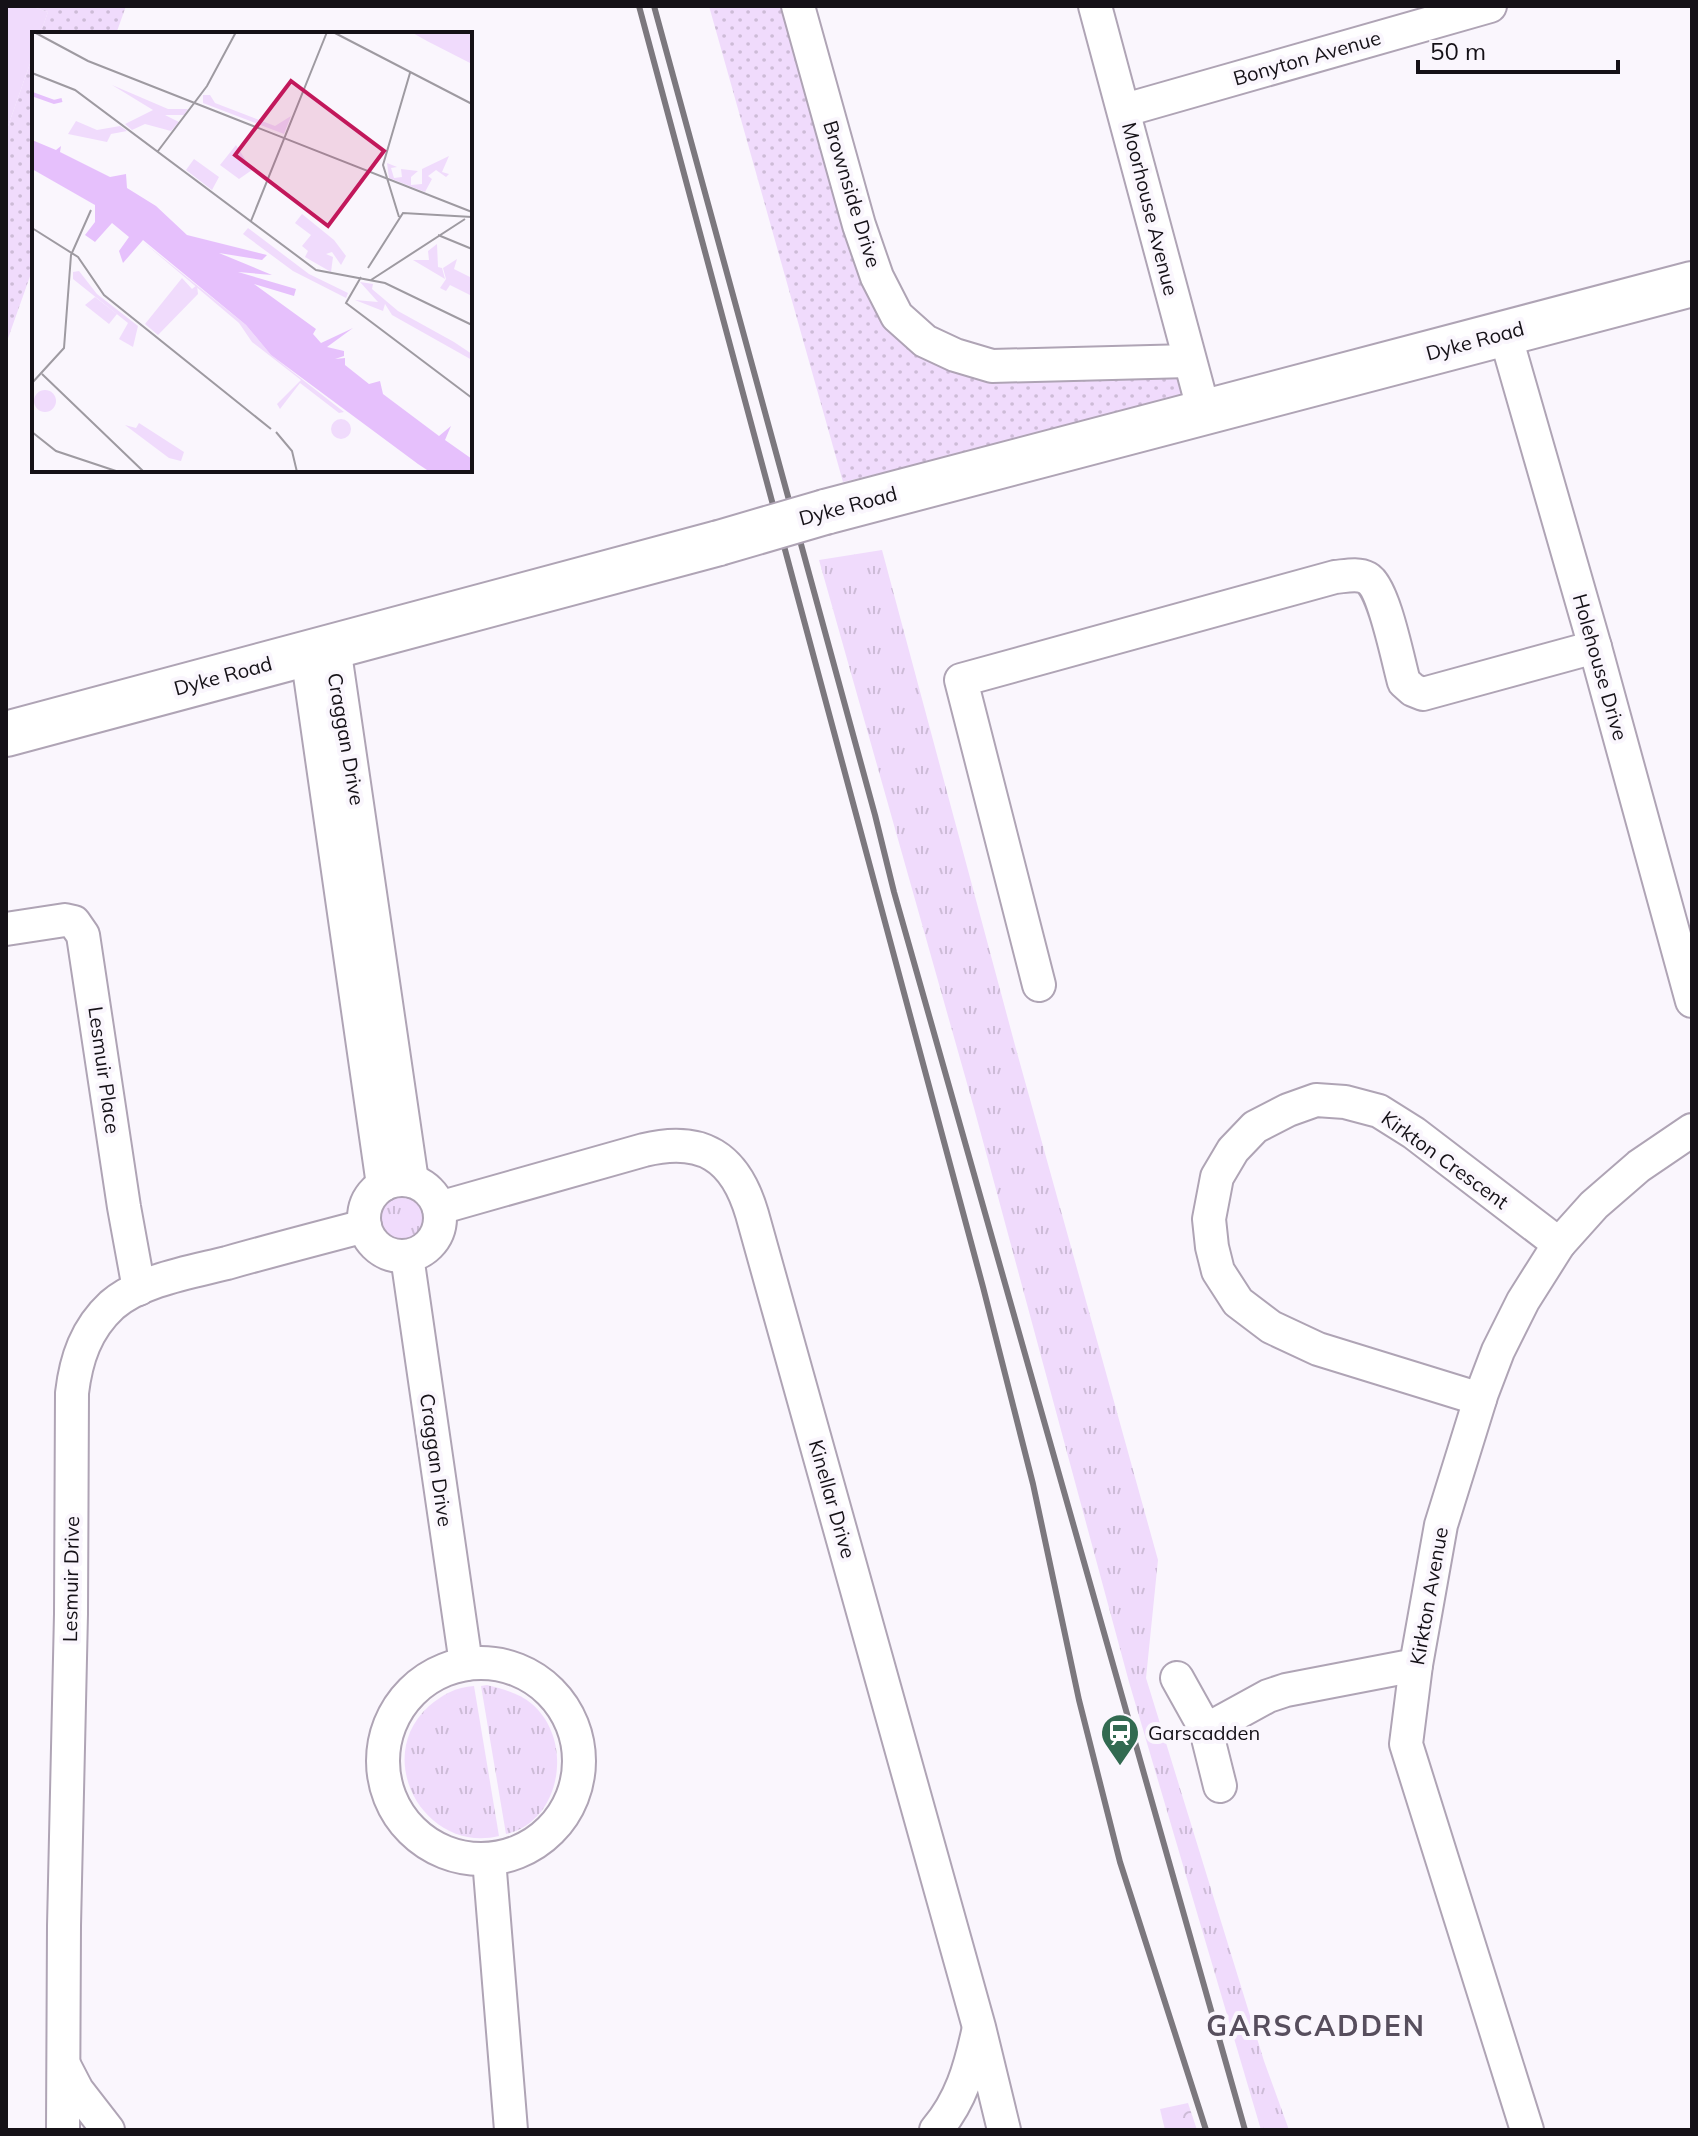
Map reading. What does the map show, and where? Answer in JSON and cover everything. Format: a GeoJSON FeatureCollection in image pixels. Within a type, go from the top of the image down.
{"type":"FeatureCollection","features":[{"type":"Feature","properties":{"kind":"street","name":"Brownside Drive"},"geometry":{"type":"LineString","coordinates":[[798,6],[859,225],[877,277],[897,316],[925,341],[955,355],[992,366],[1189,361]]}},
{"type":"Feature","properties":{"kind":"street","name":"Moorhouse Avenue"},"geometry":{"type":"LineString","coordinates":[[1095,6],[1204,412]]}},
{"type":"Feature","properties":{"kind":"street","name":"Bonyton Avenue"},"geometry":{"type":"LineString","coordinates":[[1125,110],[1490,6]]}},
{"type":"Feature","properties":{"kind":"street","name":"Dyke Road"},"geometry":{"type":"LineString","coordinates":[[6,734],[825,512],[1692,284]]}},
{"type":"Feature","properties":{"kind":"street","name":"Holehouse Drive"},"geometry":{"type":"LineString","coordinates":[[1505,334],[1692,1001]]}},
{"type":"Feature","properties":{"kind":"street"},"geometry":{"type":"LineString","coordinates":[[1039,985],[961,680],[1335,577],[1353,575],[1366,577],[1374,584],[1381,597],[1404,682],[1423,694],[1595,647]]}},
{"type":"Feature","properties":{"kind":"street","name":"Craggan Drive"},"geometry":{"type":"LineString","coordinates":[[317,650],[310,675],[398,1183]]}},
{"type":"Feature","properties":{"kind":"street","name":"Lesmuir Place"},"geometry":{"type":"LineString","coordinates":[[6,929],[65,920],[74,922],[83,935],[139,1289]]}},
{"type":"Feature","properties":{"kind":"street","name":"Kirkton Crescent"},"geometry":{"type":"LineString","coordinates":[[1480,1399],[1318,1349],[1271,1327],[1238,1302],[1218,1271],[1212,1247],[1209,1219],[1217,1177],[1233,1150],[1255,1127],[1316,1100],[1345,1102],[1379,1111],[1414,1133],[1559,1244]]}},
{"type":"Feature","properties":{"kind":"street","name":"Kirkton Avenue"},"geometry":{"type":"LineString","coordinates":[[1527,2130],[1406,1744],[1416,1665],[1441,1525],[1480,1399],[1498,1351],[1523,1301],[1559,1244],[1594,1205],[1639,1166],[1692,1130]]}},
{"type":"Feature","properties":{"kind":"street","name":"Kinellar Drive"},"geometry":{"type":"LineString","coordinates":[[439,1208],[672,1144],[684,1145],[719,1158],[743,1186],[979,2027],[1004,2130]]}},
{"type":"Feature","properties":{"kind":"street"},"geometry":{"type":"LineString","coordinates":[[398,1183],[430,1192],[439,1208],[439,1229],[434,1239],[418,1253],[407,1256],[396,1256],[376,1245],[365,1226],[364,1214],[374,1192],[398,1183]]}},
{"type":"Feature","properties":{"kind":"street","name":"Lesmuir Drive"},"geometry":{"type":"LineString","coordinates":[[63,2130],[72,1393],[81,1350],[100,1317],[139,1289],[365,1226]]}},
{"type":"Feature","properties":{"kind":"street","name":"Craggan Drive"},"geometry":{"type":"LineString","coordinates":[[407,1256],[466,1664]]}},
{"type":"Feature","properties":{"kind":"street"},"geometry":{"type":"LineString","coordinates":[[466,1664],[505,1666],[540,1682],[559,1701],[572,1724],[579,1749],[579,1775],[571,1801],[557,1823],[527,1847],[489,1859],[462,1857],[436,1848],[414,1832],[397,1811],[386,1785],[383,1759],[387,1732],[399,1707],[417,1686],[440,1672],[466,1664]]}},
{"type":"Feature","properties":{"kind":"street"},"geometry":{"type":"LineString","coordinates":[[1206,1730],[1268,1696],[1286,1690],[1416,1665]]}},
{"type":"Feature","properties":{"kind":"street"},"geometry":{"type":"LineString","coordinates":[[1177,1678],[1206,1730],[1220,1786]]}},
{"type":"Feature","properties":{"kind":"street"},"geometry":{"type":"LineString","coordinates":[[489,1859],[511,2130]]}},
{"type":"Feature","properties":{"kind":"street"},"geometry":{"type":"LineString","coordinates":[[936,2130],[963,2086],[979,2027]]}},
{"type":"Feature","properties":{"kind":"street"},"geometry":{"type":"LineString","coordinates":[[64,2065],[77,2090],[108,2130]]}},
{"type":"Feature","properties":{"kind":"green space"},"geometry":{"type":"Polygon","coordinates":[[[6,6],[30,6],[48,12],[41,32],[32,32],[32,58],[6,132],[6,6]]]}},
{"type":"Feature","properties":{"kind":"green space"},"geometry":{"type":"Polygon","coordinates":[[[30,6],[126,6],[117,32],[41,32],[48,12],[30,6]]]}},
{"type":"Feature","properties":{"kind":"green space"},"geometry":{"type":"Polygon","coordinates":[[[709,6],[781,6],[859,265],[887,318],[911,350],[978,379],[1041,381],[1181,373],[1190,400],[843,482],[709,6]]]}},
{"type":"Feature","properties":{"kind":"green space"},"geometry":{"type":"Polygon","coordinates":[[[32,58],[32,271],[6,344],[6,132],[32,58]]]}},
{"type":"Feature","properties":{"kind":"green space"},"geometry":{"type":"Polygon","coordinates":[[[882,550],[1158,1560],[1146,1678],[1264,2061],[1289,2130],[1261,2130],[1129,1682],[974,1108],[819,560],[882,550]]]}},
{"type":"Feature","properties":{"kind":"green space"},"geometry":{"type":"Polygon","coordinates":[[[402,1193],[411,1194],[419,1200],[425,1208],[425,1226],[419,1234],[411,1240],[402,1241],[393,1240],[385,1234],[379,1226],[378,1217],[379,1208],[385,1200],[393,1194],[402,1193]]]}},
{"type":"Feature","properties":{"kind":"green space"},"geometry":{"type":"Polygon","coordinates":[[[474,1686],[499,1836],[472,1838],[449,1831],[429,1816],[414,1797],[406,1775],[405,1751],[412,1727],[439,1698],[474,1686]]]}},
{"type":"Feature","properties":{"kind":"green space"},"geometry":{"type":"Polygon","coordinates":[[[481,1686],[516,1694],[532,1704],[545,1719],[554,1738],[557,1758],[556,1778],[550,1797],[540,1813],[525,1826],[506,1834],[481,1686]]]}},
{"type":"Feature","properties":{"kind":"green space"},"geometry":{"type":"Polygon","coordinates":[[[1188,2103],[1197,2130],[1165,2130],[1160,2109],[1188,2103]]]}},
{"type":"Feature","properties":{"kind":"railway"},"geometry":{"type":"LineString","coordinates":[[639,6],[983,1287],[1033,1484],[1079,1700],[1120,1862],[1206,2130]]}},
{"type":"Feature","properties":{"kind":"railway"},"geometry":{"type":"LineString","coordinates":[[654,6],[894,892],[1245,2130]]}},
{"type":"Feature","properties":{"kind":"place","name":"Garscadden"},"geometry":{"type":"Point","coordinates":[1120,1767]}},
{"type":"Feature","properties":{"kind":"district","name":"GARSCADDEN"},"geometry":{"type":"Point","coordinates":[1316,2026]}}]}
